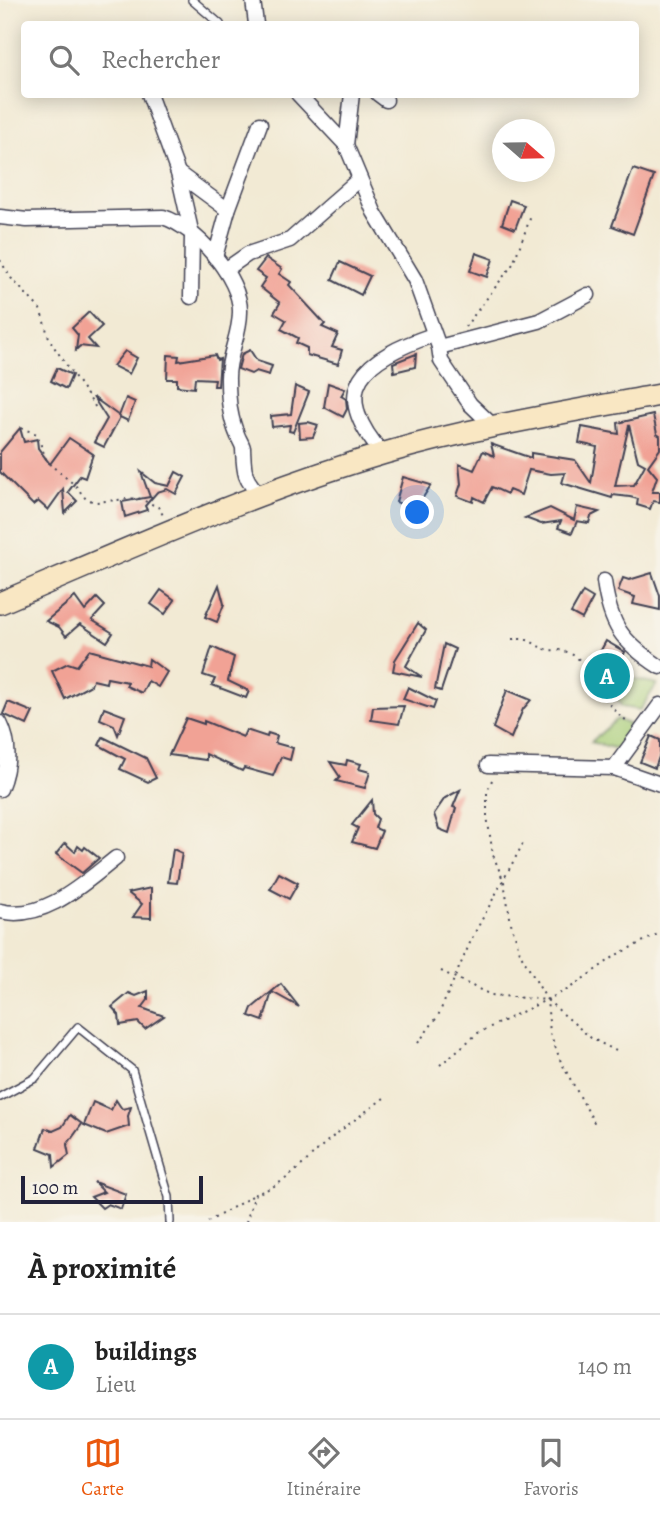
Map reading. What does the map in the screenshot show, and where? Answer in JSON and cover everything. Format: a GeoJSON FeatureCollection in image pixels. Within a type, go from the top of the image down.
{"type":"FeatureCollection","features":[{"type":"Feature","properties":{"kind":"main road"},"geometry":{"type":"LineString","coordinates":[[0,603],[261,495],[383,454],[492,425],[660,395]]}},
{"type":"Feature","properties":{"kind":"street"},"geometry":{"type":"LineString","coordinates":[[253,0],[256,21]]}},
{"type":"Feature","properties":{"kind":"street"},"geometry":{"type":"LineString","coordinates":[[150,98],[178,173],[192,235],[191,297]]}},
{"type":"Feature","properties":{"kind":"street"},"geometry":{"type":"LineString","coordinates":[[300,98],[346,145]]}},
{"type":"Feature","properties":{"kind":"street"},"geometry":{"type":"LineString","coordinates":[[350,98],[346,145],[358,180],[415,280],[441,361],[470,404],[492,425]]}},
{"type":"Feature","properties":{"kind":"street"},"geometry":{"type":"LineString","coordinates":[[215,257],[228,210],[260,124]]}},
{"type":"Feature","properties":{"kind":"street"},"geometry":{"type":"LineString","coordinates":[[178,173],[228,210]]}},
{"type":"Feature","properties":{"kind":"street"},"geometry":{"type":"LineString","coordinates":[[225,270],[248,254],[290,240],[358,180]]}},
{"type":"Feature","properties":{"kind":"street"},"geometry":{"type":"LineString","coordinates":[[0,217],[27,220],[163,217],[175,220],[215,257],[239,293],[239,327],[229,353],[231,408],[243,446],[241,463],[250,486],[261,495]]}},
{"type":"Feature","properties":{"kind":"street"},"geometry":{"type":"LineString","coordinates":[[383,454],[366,435],[354,407],[360,378],[382,356],[401,345],[539,321],[588,295]]}},
{"type":"Feature","properties":{"kind":"street"},"geometry":{"type":"LineString","coordinates":[[604,581],[611,620],[619,633],[660,667]]}},
{"type":"Feature","properties":{"kind":"street"},"geometry":{"type":"LineString","coordinates":[[614,768],[660,705]]}},
{"type":"Feature","properties":{"kind":"street"},"geometry":{"type":"LineString","coordinates":[[0,723],[8,744],[8,763],[0,789]]}},
{"type":"Feature","properties":{"kind":"street"},"geometry":{"type":"LineString","coordinates":[[492,765],[614,768],[660,784]]}},
{"type":"Feature","properties":{"kind":"street"},"geometry":{"type":"LineString","coordinates":[[4,916],[44,907],[116,858]]}},
{"type":"Feature","properties":{"kind":"lane"},"geometry":{"type":"LineString","coordinates":[[192,0],[216,21]]}},
{"type":"Feature","properties":{"kind":"lane"},"geometry":{"type":"LineString","coordinates":[[0,1097],[35,1078],[78,1027],[132,1070],[169,1198],[170,1222]]}},
{"type":"Feature","properties":{"kind":"path"},"geometry":{"type":"LineString","coordinates":[[464,328],[513,264],[531,216]]}},
{"type":"Feature","properties":{"kind":"path"},"geometry":{"type":"LineString","coordinates":[[0,260],[11,278],[40,309],[50,341],[96,408]]}},
{"type":"Feature","properties":{"kind":"path"},"geometry":{"type":"LineString","coordinates":[[21,428],[37,434],[47,462],[75,485],[86,499],[96,502],[138,498],[158,507],[164,517],[164,533]]}},
{"type":"Feature","properties":{"kind":"path"},"geometry":{"type":"LineString","coordinates":[[512,639],[526,638],[547,649],[571,654],[588,667],[594,685],[619,716],[643,728]]}},
{"type":"Feature","properties":{"kind":"path"},"geometry":{"type":"LineString","coordinates":[[492,765],[487,792],[493,855],[504,882],[504,896],[521,955],[547,1000],[592,1038],[620,1054]]}},
{"type":"Feature","properties":{"kind":"path"},"geometry":{"type":"LineString","coordinates":[[418,1043],[438,1016],[473,936],[525,840]]}},
{"type":"Feature","properties":{"kind":"path"},"geometry":{"type":"LineString","coordinates":[[440,1065],[478,1033],[547,1000],[618,954],[660,933]]}},
{"type":"Feature","properties":{"kind":"path"},"geometry":{"type":"LineString","coordinates":[[440,971],[491,995],[547,1000]]}},
{"type":"Feature","properties":{"kind":"path"},"geometry":{"type":"LineString","coordinates":[[547,1000],[550,1033],[561,1062],[595,1124]]}},
{"type":"Feature","properties":{"kind":"path"},"geometry":{"type":"LineString","coordinates":[[208,1222],[255,1195],[274,1188],[295,1174],[323,1145],[384,1098]]}},
{"type":"Feature","properties":{"kind":"path"},"geometry":{"type":"LineString","coordinates":[[246,1222],[255,1195]]}},
{"type":"Feature","properties":{"kind":"green space"},"geometry":{"type":"Polygon","coordinates":[[[626,677],[657,684],[640,710],[622,707],[613,692],[626,677]]]}},
{"type":"Feature","properties":{"kind":"green space"},"geometry":{"type":"Polygon","coordinates":[[[617,719],[639,729],[621,750],[591,742],[617,719]]]}},
{"type":"Feature","properties":{"kind":"building"},"geometry":{"type":"Polygon","coordinates":[[[633,169],[654,176],[633,234],[612,226],[633,169]]]}},
{"type":"Feature","properties":{"kind":"building"},"geometry":{"type":"Polygon","coordinates":[[[510,200],[524,205],[515,229],[502,224],[510,200]]]}},
{"type":"Feature","properties":{"kind":"building"},"geometry":{"type":"Polygon","coordinates":[[[476,253],[493,259],[487,277],[470,271],[476,253]]]}},
{"type":"Feature","properties":{"kind":"building"},"geometry":{"type":"Polygon","coordinates":[[[266,258],[282,269],[279,274],[291,282],[289,285],[325,324],[322,327],[338,334],[332,347],[342,350],[338,364],[307,355],[307,348],[296,343],[298,338],[281,329],[286,320],[274,313],[280,303],[260,287],[266,278],[256,271],[266,258]]]}},
{"type":"Feature","properties":{"kind":"building"},"geometry":{"type":"Polygon","coordinates":[[[340,262],[370,276],[361,295],[332,280],[340,262]]]}},
{"type":"Feature","properties":{"kind":"building"},"geometry":{"type":"Polygon","coordinates":[[[89,312],[102,326],[88,339],[96,348],[80,346],[76,350],[78,335],[72,328],[89,312]]]}},
{"type":"Feature","properties":{"kind":"building"},"geometry":{"type":"Polygon","coordinates":[[[250,350],[257,361],[272,366],[269,375],[256,371],[251,374],[238,369],[242,354],[250,350]]]}},
{"type":"Feature","properties":{"kind":"building"},"geometry":{"type":"Polygon","coordinates":[[[125,351],[137,358],[129,374],[113,366],[125,351]]]}},
{"type":"Feature","properties":{"kind":"building"},"geometry":{"type":"Polygon","coordinates":[[[416,354],[415,367],[394,372],[393,363],[416,354]]]}},
{"type":"Feature","properties":{"kind":"building"},"geometry":{"type":"Polygon","coordinates":[[[168,355],[179,356],[178,361],[215,355],[217,360],[220,359],[218,386],[214,386],[215,379],[195,378],[194,388],[177,386],[177,379],[167,379],[168,355]]]}},
{"type":"Feature","properties":{"kind":"building"},"geometry":{"type":"Polygon","coordinates":[[[57,368],[72,375],[66,389],[51,381],[57,368]]]}},
{"type":"Feature","properties":{"kind":"building"},"geometry":{"type":"Polygon","coordinates":[[[328,383],[345,389],[341,396],[346,399],[347,409],[343,417],[324,407],[328,383]]]}},
{"type":"Feature","properties":{"kind":"building"},"geometry":{"type":"Polygon","coordinates":[[[295,386],[309,392],[293,432],[289,431],[290,425],[272,427],[271,416],[291,414],[295,386]]]}},
{"type":"Feature","properties":{"kind":"building"},"geometry":{"type":"Polygon","coordinates":[[[93,397],[119,416],[126,398],[135,402],[128,421],[120,417],[104,447],[94,442],[107,419],[93,397]]]}},
{"type":"Feature","properties":{"kind":"building"},"geometry":{"type":"Polygon","coordinates":[[[653,415],[657,434],[660,436],[660,449],[648,466],[657,477],[652,492],[660,492],[660,502],[653,501],[650,509],[637,505],[638,499],[613,495],[612,498],[562,483],[565,473],[551,474],[529,470],[521,495],[509,490],[507,494],[492,487],[484,502],[474,497],[473,502],[457,496],[461,484],[459,464],[474,470],[483,451],[494,456],[491,444],[531,458],[531,453],[575,460],[591,483],[597,447],[579,443],[582,427],[619,434],[618,423],[653,415]],[[629,425],[615,486],[634,485],[645,465],[638,461],[629,425]]]}},
{"type":"Feature","properties":{"kind":"building"},"geometry":{"type":"Polygon","coordinates":[[[299,423],[318,425],[313,437],[300,438],[299,423]]]}},
{"type":"Feature","properties":{"kind":"building"},"geometry":{"type":"Polygon","coordinates":[[[20,428],[24,442],[37,439],[38,448],[50,464],[69,438],[93,454],[85,478],[80,476],[68,492],[77,501],[65,513],[63,489],[48,510],[38,501],[33,505],[0,472],[0,452],[20,428]]]}},
{"type":"Feature","properties":{"kind":"building"},"geometry":{"type":"Polygon","coordinates":[[[141,472],[155,483],[169,486],[176,472],[185,477],[176,494],[167,489],[157,492],[145,506],[147,510],[125,517],[122,502],[150,497],[141,472]]]}},
{"type":"Feature","properties":{"kind":"building"},"geometry":{"type":"Polygon","coordinates":[[[403,477],[431,485],[415,510],[396,502],[403,477]]]}},
{"type":"Feature","properties":{"kind":"building"},"geometry":{"type":"Polygon","coordinates":[[[577,507],[599,512],[591,516],[589,523],[577,521],[572,533],[558,528],[561,521],[541,524],[525,518],[550,508],[574,520],[577,507]]]}},
{"type":"Feature","properties":{"kind":"building"},"geometry":{"type":"Polygon","coordinates":[[[652,573],[660,596],[660,610],[633,604],[635,597],[618,591],[623,578],[629,580],[652,573]]]}},
{"type":"Feature","properties":{"kind":"building"},"geometry":{"type":"Polygon","coordinates":[[[219,585],[224,604],[217,622],[205,617],[219,585]]]}},
{"type":"Feature","properties":{"kind":"building"},"geometry":{"type":"Polygon","coordinates":[[[161,590],[175,600],[165,614],[151,604],[161,590]]]}},
{"type":"Feature","properties":{"kind":"building"},"geometry":{"type":"Polygon","coordinates":[[[583,592],[593,598],[582,619],[571,613],[583,592]]]}},
{"type":"Feature","properties":{"kind":"building"},"geometry":{"type":"Polygon","coordinates":[[[75,597],[85,611],[97,598],[105,606],[92,620],[113,633],[107,642],[80,624],[66,636],[59,627],[46,621],[75,597]]]}},
{"type":"Feature","properties":{"kind":"building"},"geometry":{"type":"Polygon","coordinates":[[[418,623],[426,630],[406,666],[422,677],[393,671],[395,660],[418,623]]]}},
{"type":"Feature","properties":{"kind":"building"},"geometry":{"type":"Polygon","coordinates":[[[606,641],[625,652],[610,684],[588,674],[606,641]]]}},
{"type":"Feature","properties":{"kind":"building"},"geometry":{"type":"Polygon","coordinates":[[[444,644],[455,649],[441,691],[435,689],[444,644]]]}},
{"type":"Feature","properties":{"kind":"building"},"geometry":{"type":"Polygon","coordinates":[[[212,647],[234,657],[228,681],[249,691],[246,698],[212,685],[215,679],[203,675],[212,647]]]}},
{"type":"Feature","properties":{"kind":"building"},"geometry":{"type":"Polygon","coordinates":[[[89,650],[148,666],[149,659],[167,672],[158,687],[148,681],[142,693],[126,686],[128,682],[107,678],[106,683],[93,680],[91,685],[65,699],[52,671],[68,663],[77,666],[89,650]]]}},
{"type":"Feature","properties":{"kind":"building"},"geometry":{"type":"Polygon","coordinates":[[[408,687],[436,701],[433,709],[403,699],[408,687]]]}},
{"type":"Feature","properties":{"kind":"building"},"geometry":{"type":"Polygon","coordinates":[[[507,690],[531,700],[523,709],[511,738],[493,728],[507,690]]]}},
{"type":"Feature","properties":{"kind":"building"},"geometry":{"type":"Polygon","coordinates":[[[8,702],[33,712],[27,725],[3,714],[8,702]]]}},
{"type":"Feature","properties":{"kind":"building"},"geometry":{"type":"Polygon","coordinates":[[[404,706],[399,724],[371,720],[373,707],[404,706]]]}},
{"type":"Feature","properties":{"kind":"building"},"geometry":{"type":"Polygon","coordinates":[[[104,708],[125,716],[118,735],[114,725],[100,719],[104,708]]]}},
{"type":"Feature","properties":{"kind":"building"},"geometry":{"type":"Polygon","coordinates":[[[186,718],[204,724],[204,721],[243,737],[246,730],[267,737],[268,733],[277,736],[275,743],[293,748],[290,760],[281,757],[273,776],[244,768],[242,771],[206,754],[206,760],[169,755],[186,718]]]}},
{"type":"Feature","properties":{"kind":"building"},"geometry":{"type":"Polygon","coordinates":[[[651,736],[660,740],[660,754],[655,768],[640,762],[651,736]]]}},
{"type":"Feature","properties":{"kind":"building"},"geometry":{"type":"Polygon","coordinates":[[[103,737],[146,758],[156,778],[148,782],[120,769],[125,759],[99,745],[103,737]]]}},
{"type":"Feature","properties":{"kind":"building"},"geometry":{"type":"Polygon","coordinates":[[[347,760],[361,764],[359,769],[370,772],[365,788],[336,781],[340,777],[330,762],[346,765],[347,760]]]}},
{"type":"Feature","properties":{"kind":"building"},"geometry":{"type":"Polygon","coordinates":[[[460,790],[453,807],[456,808],[449,833],[439,829],[434,814],[445,798],[460,790]]]}},
{"type":"Feature","properties":{"kind":"building"},"geometry":{"type":"Polygon","coordinates":[[[372,800],[373,814],[378,819],[375,828],[382,831],[375,848],[352,842],[358,828],[352,825],[372,800]]]}},
{"type":"Feature","properties":{"kind":"building"},"geometry":{"type":"Polygon","coordinates":[[[65,843],[75,852],[78,846],[83,850],[85,847],[99,858],[82,873],[56,854],[65,843]]]}},
{"type":"Feature","properties":{"kind":"building"},"geometry":{"type":"Polygon","coordinates":[[[173,849],[182,853],[177,883],[168,882],[173,849]]]}},
{"type":"Feature","properties":{"kind":"building"},"geometry":{"type":"Polygon","coordinates":[[[279,873],[298,883],[289,899],[270,889],[279,873]]]}},
{"type":"Feature","properties":{"kind":"building"},"geometry":{"type":"Polygon","coordinates":[[[151,888],[151,918],[133,917],[142,904],[128,893],[151,888]]]}},
{"type":"Feature","properties":{"kind":"building"},"geometry":{"type":"Polygon","coordinates":[[[281,984],[299,1007],[272,992],[263,1021],[249,1016],[252,1008],[281,984]]]}},
{"type":"Feature","properties":{"kind":"building"},"geometry":{"type":"Polygon","coordinates":[[[148,991],[148,1000],[142,1008],[164,1016],[145,1029],[138,1022],[120,1025],[119,1015],[112,1007],[129,993],[136,996],[148,991]]]}},
{"type":"Feature","properties":{"kind":"building"},"geometry":{"type":"Polygon","coordinates":[[[116,1100],[122,1109],[131,1107],[129,1126],[106,1134],[84,1125],[93,1102],[111,1110],[116,1100]]]}},
{"type":"Feature","properties":{"kind":"building"},"geometry":{"type":"Polygon","coordinates":[[[70,1115],[82,1124],[67,1145],[69,1155],[54,1167],[53,1154],[38,1148],[45,1128],[53,1131],[62,1127],[70,1115]]]}},
{"type":"Feature","properties":{"kind":"building"},"geometry":{"type":"Polygon","coordinates":[[[94,1182],[126,1194],[121,1209],[108,1204],[102,1208],[91,1197],[104,1192],[94,1182]]]}},
{"type":"Feature","properties":{"kind":"place","name":"buildings"},"geometry":{"type":"Point","coordinates":[607,676]}}]}
